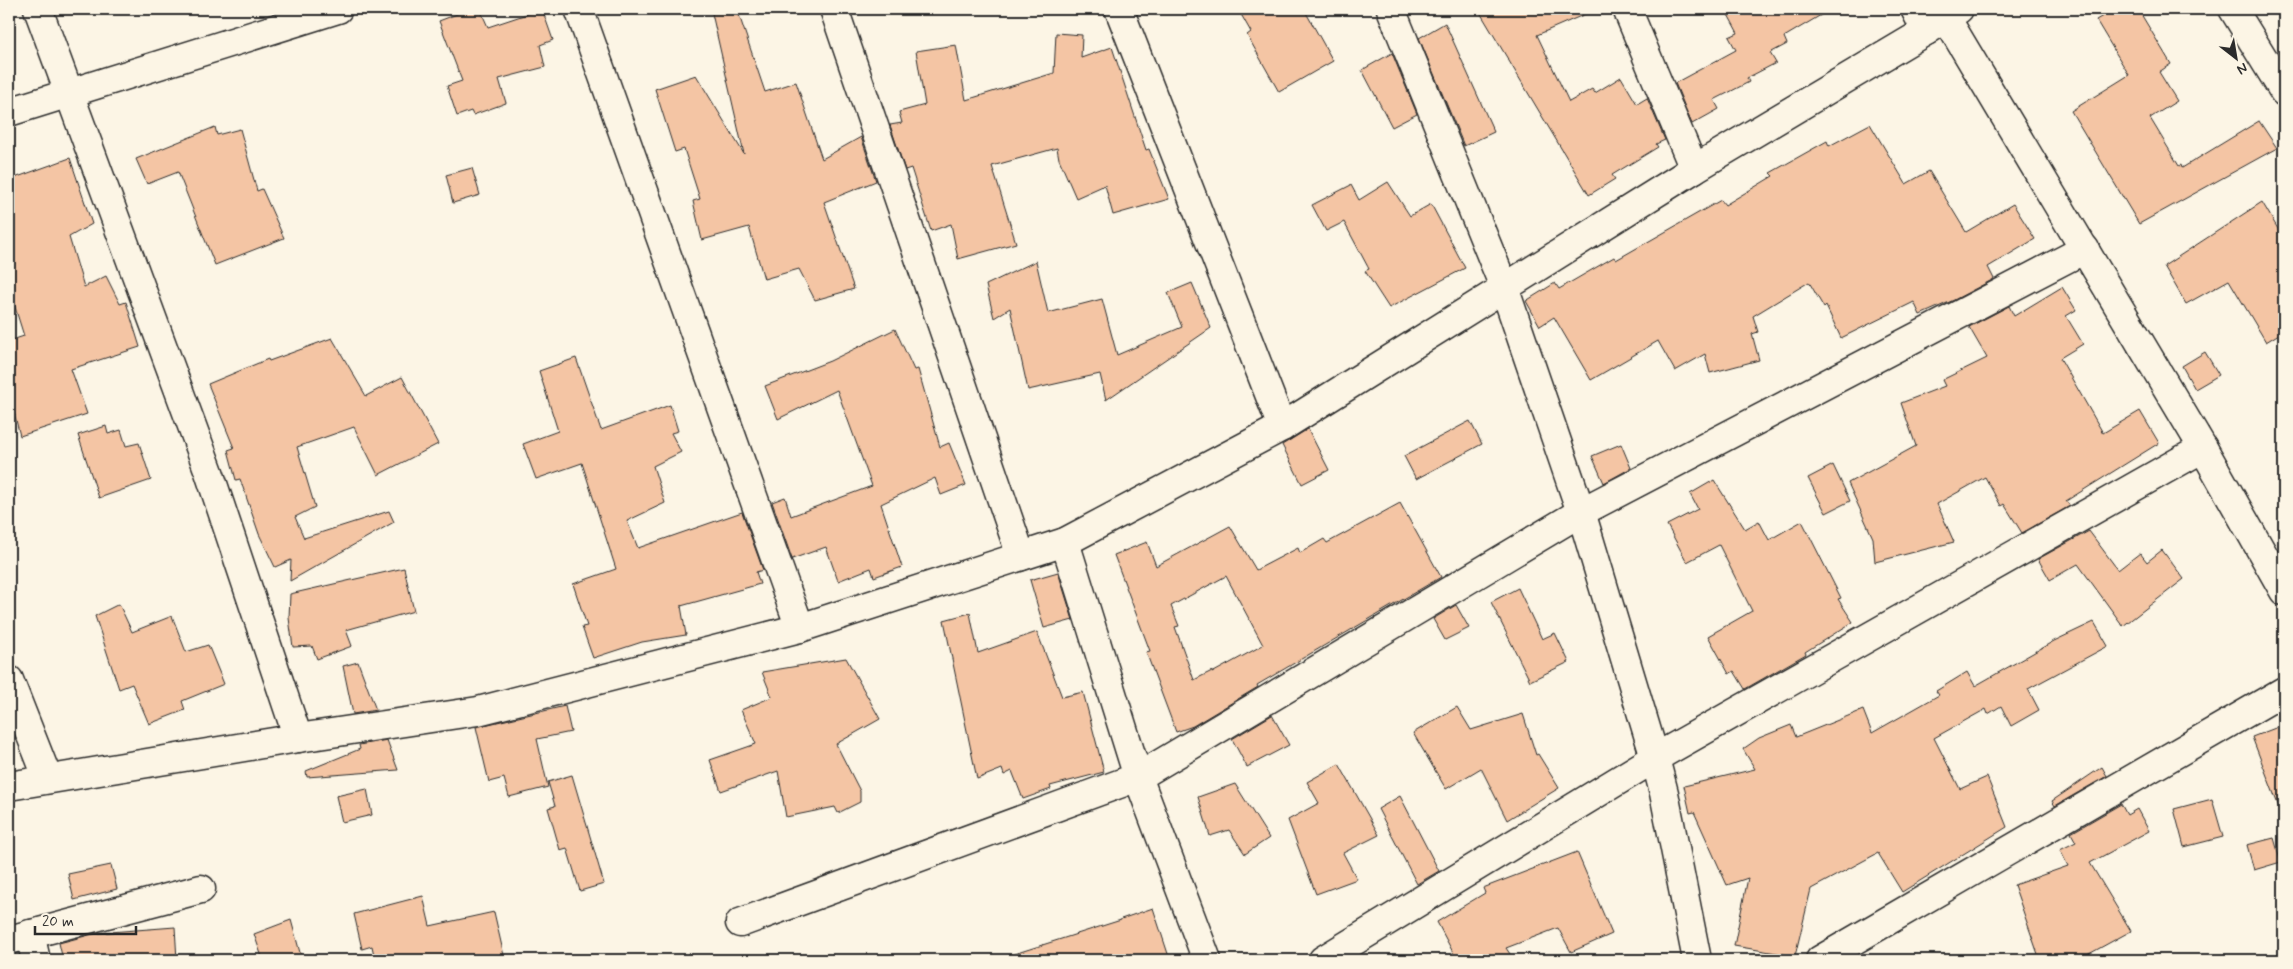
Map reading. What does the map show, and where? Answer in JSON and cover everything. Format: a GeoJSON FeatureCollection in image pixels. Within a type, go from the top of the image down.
{"type":"FeatureCollection","features":[{"type":"Feature","properties":{"kind":"street"},"geometry":{"type":"LineString","coordinates":[[38,9],[210,472],[298,738]]}},
{"type":"Feature","properties":{"kind":"street"},"geometry":{"type":"LineString","coordinates":[[9,112],[338,9]]}},
{"type":"Feature","properties":{"kind":"street"},"geometry":{"type":"LineString","coordinates":[[579,9],[800,628]]}},
{"type":"Feature","properties":{"kind":"street"},"geometry":{"type":"LineString","coordinates":[[834,9],[1021,556]]}},
{"type":"Feature","properties":{"kind":"street"},"geometry":{"type":"LineString","coordinates":[[1119,9],[1282,427]]}},
{"type":"Feature","properties":{"kind":"street"},"geometry":{"type":"LineString","coordinates":[[1391,9],[1504,287],[1580,512],[1655,758],[1664,793],[1697,960]]}},
{"type":"Feature","properties":{"kind":"street"},"geometry":{"type":"LineString","coordinates":[[1627,9],[1694,169]]}},
{"type":"Feature","properties":{"kind":"street"},"geometry":{"type":"LineString","coordinates":[[2233,9],[2284,92]]}},
{"type":"Feature","properties":{"kind":"street"},"geometry":{"type":"LineString","coordinates":[[9,786],[298,738],[478,711],[800,628],[1065,542],[1282,427],[1936,16],[2084,249],[2203,448],[2284,591]]}},
{"type":"Feature","properties":{"kind":"street"},"geometry":{"type":"LineString","coordinates":[[740,923],[1138,777],[1580,512],[2084,249]]}},
{"type":"Feature","properties":{"kind":"street"},"geometry":{"type":"LineString","coordinates":[[1323,960],[1655,758],[2203,448]]}},
{"type":"Feature","properties":{"kind":"street"},"geometry":{"type":"LineString","coordinates":[[1065,542],[1138,777],[1207,960]]}},
{"type":"Feature","properties":{"kind":"street"},"geometry":{"type":"LineString","coordinates":[[9,680],[48,779]]}},
{"type":"Feature","properties":{"kind":"street"},"geometry":{"type":"LineString","coordinates":[[1820,960],[2284,691]]}},
{"type":"Feature","properties":{"kind":"street"},"geometry":{"type":"LineString","coordinates":[[25,945],[201,889]]}},
{"type":"Feature","properties":{"kind":"building"},"geometry":{"type":"Polygon","coordinates":[[[470,9],[480,9],[488,27],[542,9],[553,40],[540,45],[545,67],[499,79],[506,103],[473,115],[471,111],[457,116],[447,86],[462,81],[439,21],[470,9]]]}},
{"type":"Feature","properties":{"kind":"building"},"geometry":{"type":"Polygon","coordinates":[[[711,9],[737,9],[765,92],[796,82],[822,159],[861,137],[876,181],[824,202],[854,289],[815,300],[799,269],[764,279],[749,227],[702,240],[693,201],[700,199],[684,149],[675,152],[655,89],[696,75],[744,154],[711,9]]]}},
{"type":"Feature","properties":{"kind":"building"},"geometry":{"type":"Polygon","coordinates":[[[1238,9],[1304,9],[1333,61],[1279,92],[1247,35],[1251,32],[1238,9]]]}},
{"type":"Feature","properties":{"kind":"building"},"geometry":{"type":"Polygon","coordinates":[[[1478,9],[1597,9],[1537,35],[1569,102],[1592,89],[1595,93],[1621,77],[1637,104],[1647,98],[1665,140],[1656,144],[1658,147],[1612,175],[1615,179],[1589,195],[1478,9]]]}},
{"type":"Feature","properties":{"kind":"building"},"geometry":{"type":"Polygon","coordinates":[[[1725,9],[1831,9],[1784,37],[1787,44],[1770,53],[1776,63],[1747,78],[1749,82],[1714,100],[1719,109],[1692,124],[1675,83],[1736,50],[1729,37],[1738,33],[1725,9]]]}},
{"type":"Feature","properties":{"kind":"building"},"geometry":{"type":"Polygon","coordinates":[[[2115,9],[2138,9],[2171,64],[2159,72],[2177,101],[2150,118],[2179,166],[2181,165],[2182,168],[2259,121],[2277,148],[2139,224],[2071,111],[2129,75],[2096,20],[2115,9]]]}},
{"type":"Feature","properties":{"kind":"building"},"geometry":{"type":"Polygon","coordinates":[[[1445,23],[1494,132],[1464,146],[1419,38],[1445,23]]]}},
{"type":"Feature","properties":{"kind":"building"},"geometry":{"type":"Polygon","coordinates":[[[1056,33],[1082,35],[1081,58],[1112,47],[1146,150],[1149,149],[1169,199],[1113,215],[1105,185],[1076,198],[1059,159],[1057,148],[992,166],[1016,243],[958,259],[951,224],[931,231],[911,168],[905,170],[890,125],[902,123],[899,112],[925,105],[916,51],[956,45],[966,100],[1054,73],[1056,33]]]}},
{"type":"Feature","properties":{"kind":"building"},"geometry":{"type":"Polygon","coordinates":[[[1392,53],[1417,114],[1392,127],[1362,70],[1392,53]]]}},
{"type":"Feature","properties":{"kind":"building"},"geometry":{"type":"Polygon","coordinates":[[[1870,124],[1906,184],[1929,171],[1966,232],[2013,204],[2035,239],[1988,267],[1994,279],[1954,300],[1920,315],[1914,302],[1841,338],[1826,306],[1824,308],[1809,282],[1753,316],[1758,332],[1752,334],[1759,360],[1710,373],[1705,354],[1675,371],[1658,341],[1591,380],[1554,317],[1540,326],[1526,301],[1555,283],[1559,289],[1614,257],[1616,260],[1721,200],[1725,205],[1773,176],[1770,173],[1827,141],[1829,146],[1870,124]]]}},
{"type":"Feature","properties":{"kind":"building"},"geometry":{"type":"Polygon","coordinates":[[[215,127],[217,135],[240,129],[257,191],[262,189],[284,238],[215,265],[178,172],[147,184],[136,159],[215,127]]]}},
{"type":"Feature","properties":{"kind":"building"},"geometry":{"type":"Polygon","coordinates":[[[70,158],[92,224],[69,237],[84,287],[106,276],[120,304],[126,302],[140,347],[71,369],[87,414],[20,436],[9,392],[9,341],[24,336],[9,288],[9,180],[70,158]]]}},
{"type":"Feature","properties":{"kind":"building"},"geometry":{"type":"Polygon","coordinates":[[[472,168],[480,195],[453,203],[446,175],[472,168]]]}},
{"type":"Feature","properties":{"kind":"building"},"geometry":{"type":"Polygon","coordinates":[[[1388,182],[1410,216],[1431,204],[1465,268],[1389,308],[1365,271],[1369,269],[1344,222],[1326,231],[1312,205],[1351,185],[1359,200],[1388,182]]]}},
{"type":"Feature","properties":{"kind":"building"},"geometry":{"type":"Polygon","coordinates":[[[2262,202],[2284,239],[2284,331],[2266,342],[2229,280],[2186,304],[2164,266],[2262,202]]]}},
{"type":"Feature","properties":{"kind":"building"},"geometry":{"type":"Polygon","coordinates":[[[1036,261],[1048,313],[1102,299],[1117,355],[1182,327],[1168,293],[1192,283],[1211,328],[1106,400],[1100,374],[1028,390],[1010,308],[994,318],[986,285],[1036,261]]]}},
{"type":"Feature","properties":{"kind":"building"},"geometry":{"type":"Polygon","coordinates":[[[2062,287],[2076,310],[2066,316],[2083,344],[2060,358],[2103,433],[2140,411],[2159,443],[2066,501],[2070,506],[2022,533],[2004,504],[2001,506],[1985,477],[1937,504],[1954,542],[1875,562],[1873,538],[1848,483],[1916,446],[1901,403],[1945,386],[1942,380],[1987,358],[1969,327],[2009,306],[2014,316],[2062,287]]]}},
{"type":"Feature","properties":{"kind":"building"},"geometry":{"type":"Polygon","coordinates":[[[895,329],[914,370],[918,369],[940,447],[949,443],[966,485],[941,495],[935,478],[881,504],[902,567],[874,577],[871,568],[838,581],[826,547],[792,559],[772,502],[785,497],[791,516],[872,486],[837,390],[778,419],[765,386],[830,361],[895,329]]]}},
{"type":"Feature","properties":{"kind":"building"},"geometry":{"type":"Polygon","coordinates":[[[332,338],[366,396],[402,377],[438,444],[378,475],[354,427],[297,447],[315,507],[295,517],[304,538],[389,511],[394,522],[290,581],[291,560],[275,567],[259,534],[240,479],[236,480],[228,450],[234,448],[208,384],[268,359],[269,361],[332,338]]]}},
{"type":"Feature","properties":{"kind":"building"},"geometry":{"type":"Polygon","coordinates":[[[2205,352],[2219,375],[2195,389],[2182,366],[2205,352]]]}},
{"type":"Feature","properties":{"kind":"building"},"geometry":{"type":"Polygon","coordinates":[[[576,358],[601,430],[670,405],[678,431],[671,433],[681,452],[653,466],[665,503],[627,521],[638,548],[742,512],[763,570],[756,572],[760,584],[681,606],[686,635],[642,642],[593,658],[582,627],[587,626],[573,584],[616,569],[582,463],[536,479],[523,444],[558,431],[539,371],[576,358]]]}},
{"type":"Feature","properties":{"kind":"building"},"geometry":{"type":"Polygon","coordinates":[[[1470,421],[1482,444],[1416,479],[1404,456],[1470,421]]]}},
{"type":"Feature","properties":{"kind":"building"},"geometry":{"type":"Polygon","coordinates":[[[106,426],[108,434],[121,430],[126,446],[139,443],[151,480],[99,498],[78,435],[106,426]]]}},
{"type":"Feature","properties":{"kind":"building"},"geometry":{"type":"Polygon","coordinates":[[[1308,429],[1329,470],[1302,484],[1282,445],[1308,429]]]}},
{"type":"Feature","properties":{"kind":"building"},"geometry":{"type":"Polygon","coordinates":[[[1621,444],[1631,468],[1604,483],[1592,456],[1621,444]]]}},
{"type":"Feature","properties":{"kind":"building"},"geometry":{"type":"Polygon","coordinates":[[[1833,465],[1850,501],[1826,513],[1808,478],[1833,465]]]}},
{"type":"Feature","properties":{"kind":"building"},"geometry":{"type":"Polygon","coordinates":[[[1714,480],[1745,529],[1759,521],[1769,540],[1802,521],[1841,598],[1838,599],[1853,622],[1805,652],[1806,654],[1745,689],[1734,671],[1729,674],[1708,636],[1752,611],[1719,545],[1687,562],[1667,525],[1698,509],[1690,494],[1714,480]]]}},
{"type":"Feature","properties":{"kind":"building"},"geometry":{"type":"Polygon","coordinates":[[[1400,503],[1441,577],[1257,685],[1258,687],[1193,726],[1176,732],[1146,652],[1150,651],[1114,555],[1147,542],[1156,566],[1230,526],[1256,570],[1298,548],[1300,553],[1324,539],[1327,543],[1400,503]],[[1226,576],[1171,606],[1179,626],[1175,627],[1194,680],[1212,671],[1212,673],[1263,645],[1226,576]]]}},
{"type":"Feature","properties":{"kind":"building"},"geometry":{"type":"Polygon","coordinates":[[[2089,531],[2118,570],[2140,553],[2147,562],[2162,550],[2184,579],[2123,626],[2078,564],[2050,580],[2038,559],[2089,531]]]}},
{"type":"Feature","properties":{"kind":"building"},"geometry":{"type":"Polygon","coordinates":[[[404,568],[414,611],[346,630],[352,646],[317,659],[312,646],[293,647],[289,618],[290,594],[404,568]]]}},
{"type":"Feature","properties":{"kind":"building"},"geometry":{"type":"Polygon","coordinates":[[[1058,572],[1073,620],[1044,628],[1030,580],[1058,572]]]}},
{"type":"Feature","properties":{"kind":"building"},"geometry":{"type":"Polygon","coordinates":[[[1518,588],[1542,639],[1555,633],[1569,662],[1530,681],[1491,602],[1518,588]]]}},
{"type":"Feature","properties":{"kind":"building"},"geometry":{"type":"Polygon","coordinates":[[[119,604],[132,632],[172,616],[186,652],[208,645],[224,684],[182,701],[185,710],[149,724],[132,684],[119,689],[95,616],[119,604]]]}},
{"type":"Feature","properties":{"kind":"building"},"geometry":{"type":"Polygon","coordinates":[[[1456,605],[1469,628],[1445,640],[1433,619],[1456,605]]]}},
{"type":"Feature","properties":{"kind":"building"},"geometry":{"type":"Polygon","coordinates":[[[970,613],[978,653],[1037,632],[1062,697],[1083,692],[1104,772],[1050,786],[1051,789],[1023,799],[1012,771],[1004,775],[1002,769],[977,779],[944,620],[970,613]]]}},
{"type":"Feature","properties":{"kind":"building"},"geometry":{"type":"Polygon","coordinates":[[[2094,622],[2108,646],[2028,689],[2039,710],[2011,726],[2001,706],[1988,714],[1986,709],[1934,738],[1960,789],[1987,777],[2007,827],[1902,892],[1878,853],[1811,889],[1795,956],[1734,946],[1748,878],[1727,885],[1694,812],[1690,813],[1684,786],[1755,769],[1743,749],[1759,738],[1791,725],[1796,737],[1863,710],[1872,733],[1939,695],[1936,691],[1967,672],[1975,686],[2054,641],[2094,622]]]}},
{"type":"Feature","properties":{"kind":"building"},"geometry":{"type":"Polygon","coordinates":[[[846,658],[880,719],[836,744],[860,791],[860,802],[838,813],[835,807],[786,817],[778,771],[721,791],[710,760],[756,744],[741,710],[772,697],[762,672],[846,658]]]}},
{"type":"Feature","properties":{"kind":"building"},"geometry":{"type":"Polygon","coordinates":[[[358,662],[376,710],[353,714],[343,666],[358,662]]]}},
{"type":"Feature","properties":{"kind":"building"},"geometry":{"type":"Polygon","coordinates":[[[565,706],[571,732],[537,739],[548,787],[509,797],[504,778],[489,782],[476,727],[565,706]]]}},
{"type":"Feature","properties":{"kind":"building"},"geometry":{"type":"Polygon","coordinates":[[[1457,707],[1471,730],[1523,714],[1536,755],[1538,754],[1559,788],[1507,820],[1481,768],[1446,789],[1413,733],[1457,707]]]}},
{"type":"Feature","properties":{"kind":"building"},"geometry":{"type":"Polygon","coordinates":[[[1272,715],[1289,745],[1247,767],[1232,739],[1272,715]]]}},
{"type":"Feature","properties":{"kind":"building"},"geometry":{"type":"Polygon","coordinates":[[[2278,727],[2284,743],[2284,814],[2282,815],[2252,737],[2278,727]]]}},
{"type":"Feature","properties":{"kind":"building"},"geometry":{"type":"Polygon","coordinates":[[[387,740],[398,770],[307,777],[306,771],[360,749],[359,745],[387,740]]]}},
{"type":"Feature","properties":{"kind":"building"},"geometry":{"type":"Polygon","coordinates":[[[1339,764],[1379,835],[1343,853],[1357,879],[1316,894],[1288,820],[1319,803],[1307,782],[1339,764]]]}},
{"type":"Feature","properties":{"kind":"building"},"geometry":{"type":"Polygon","coordinates":[[[2102,767],[2107,776],[2055,806],[2052,801],[2102,767]]]}},
{"type":"Feature","properties":{"kind":"building"},"geometry":{"type":"Polygon","coordinates":[[[572,775],[604,884],[580,891],[567,848],[560,850],[548,808],[555,806],[548,782],[572,775]]]}},
{"type":"Feature","properties":{"kind":"building"},"geometry":{"type":"Polygon","coordinates":[[[1235,784],[1269,838],[1245,854],[1229,830],[1210,836],[1198,797],[1235,784]]]}},
{"type":"Feature","properties":{"kind":"building"},"geometry":{"type":"Polygon","coordinates":[[[367,789],[372,815],[342,822],[336,796],[367,789]]]}},
{"type":"Feature","properties":{"kind":"building"},"geometry":{"type":"Polygon","coordinates":[[[1400,796],[1439,871],[1417,884],[1378,809],[1400,796]]]}},
{"type":"Feature","properties":{"kind":"building"},"geometry":{"type":"Polygon","coordinates":[[[2212,799],[2223,837],[2184,847],[2174,809],[2212,799]]]}},
{"type":"Feature","properties":{"kind":"building"},"geometry":{"type":"Polygon","coordinates":[[[2121,804],[2127,815],[2137,809],[2149,831],[2090,863],[2131,931],[2078,960],[2040,960],[2014,885],[2068,866],[2060,850],[2076,842],[2071,833],[2121,804]]]}},
{"type":"Feature","properties":{"kind":"building"},"geometry":{"type":"Polygon","coordinates":[[[2274,838],[2281,862],[2254,870],[2247,845],[2274,838]]]}},
{"type":"Feature","properties":{"kind":"building"},"geometry":{"type":"Polygon","coordinates":[[[1577,852],[1612,934],[1571,952],[1558,928],[1506,948],[1514,960],[1457,960],[1437,922],[1485,893],[1483,888],[1577,852]]]}},
{"type":"Feature","properties":{"kind":"building"},"geometry":{"type":"Polygon","coordinates":[[[111,865],[117,889],[74,900],[68,874],[111,865]]]}},
{"type":"Feature","properties":{"kind":"building"},"geometry":{"type":"Polygon","coordinates":[[[423,896],[430,926],[494,912],[505,960],[375,960],[372,946],[362,949],[354,914],[423,896]]]}},
{"type":"Feature","properties":{"kind":"building"},"geometry":{"type":"Polygon","coordinates":[[[1153,908],[1170,960],[1015,960],[1014,954],[1153,908]]]}},
{"type":"Feature","properties":{"kind":"building"},"geometry":{"type":"Polygon","coordinates":[[[291,920],[302,960],[263,960],[254,934],[291,920]]]}},
{"type":"Feature","properties":{"kind":"building"},"geometry":{"type":"Polygon","coordinates":[[[175,927],[177,960],[63,960],[59,943],[97,933],[175,927]]]}}]}
